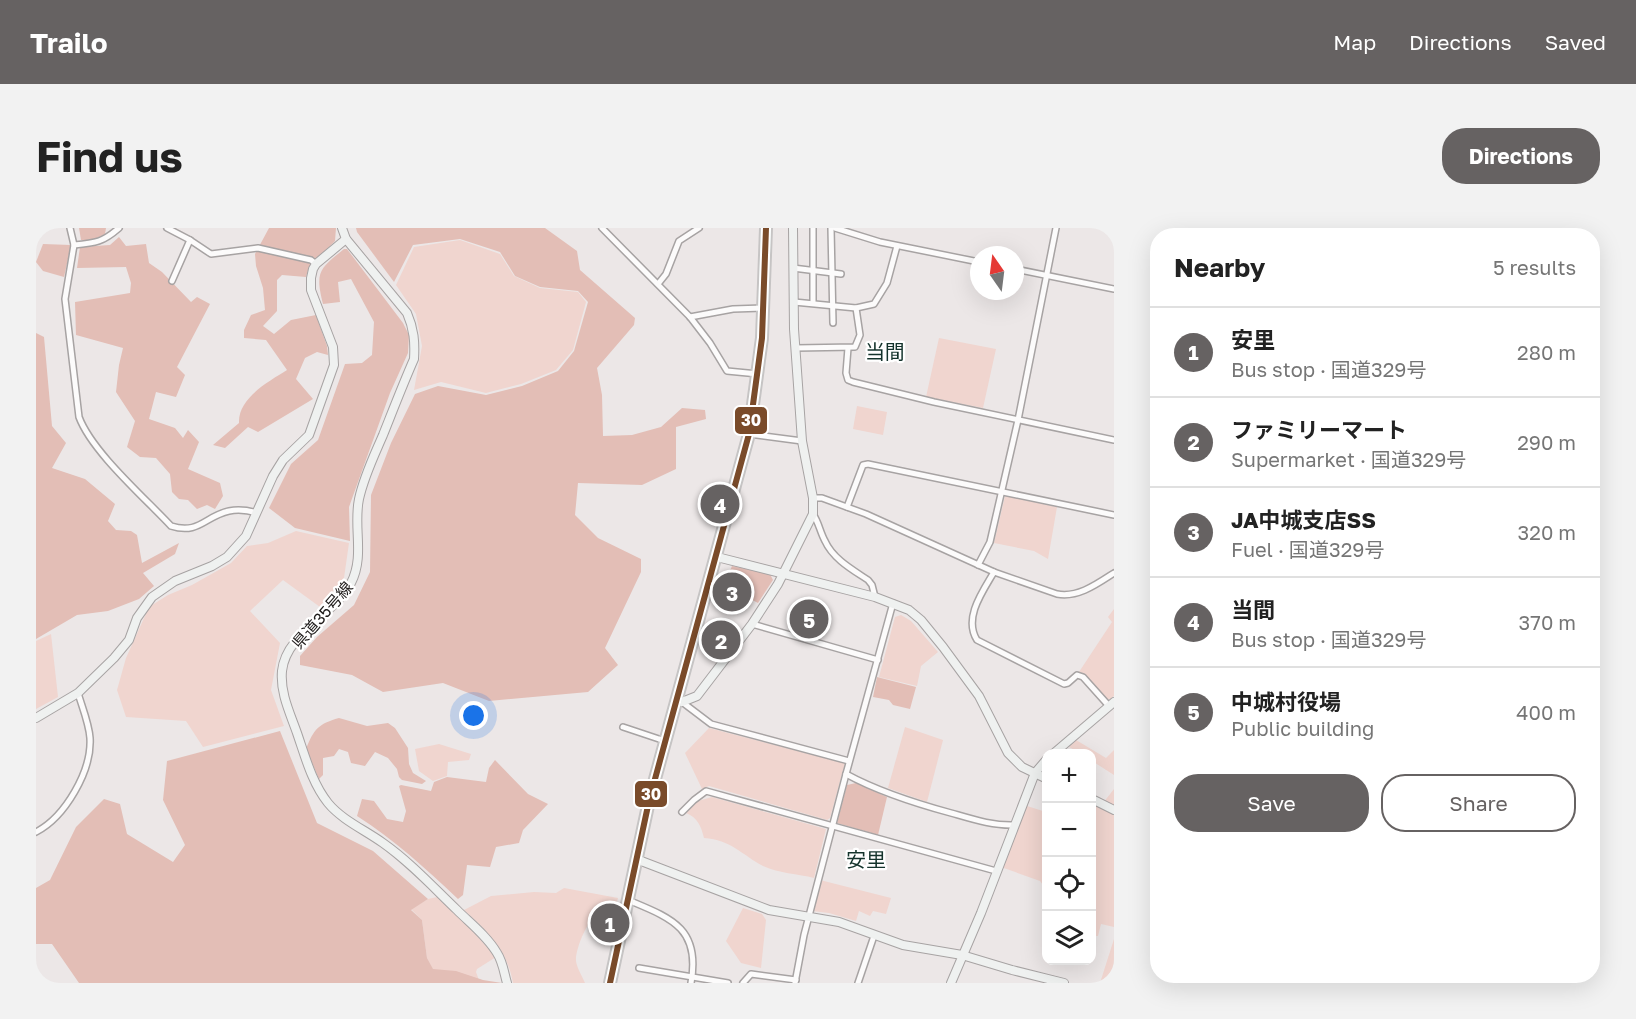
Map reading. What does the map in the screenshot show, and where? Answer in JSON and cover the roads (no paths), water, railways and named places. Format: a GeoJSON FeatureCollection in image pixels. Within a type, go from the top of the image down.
{"type":"FeatureCollection","features":[{"type":"Feature","properties":{"kind":"highway"},"geometry":{"type":"LineString","coordinates":[[610,983],[636,859],[665,741],[679,701],[749,434],[758,374],[766,228]]}},
{"type":"Feature","properties":{"kind":"street"},"geometry":{"type":"LineString","coordinates":[[70,228],[74,245],[65,299],[79,417],[84,429],[103,453],[171,526],[183,530],[195,527],[226,511],[242,509],[257,513]]}},
{"type":"Feature","properties":{"kind":"street"},"geometry":{"type":"LineString","coordinates":[[74,245],[95,243],[106,239],[119,228]]}},
{"type":"Feature","properties":{"kind":"street"},"geometry":{"type":"LineString","coordinates":[[167,228],[211,254],[258,248],[311,260],[316,264]]}},
{"type":"Feature","properties":{"kind":"street","name":"県道35号線"},"geometry":{"type":"LineString","coordinates":[[342,228],[346,239],[407,313],[413,326],[414,359],[369,466],[360,496],[357,511],[358,560],[354,577],[344,594],[297,641],[287,656],[282,670],[282,688],[317,787],[328,803],[337,813],[384,844],[410,865],[471,924],[496,950],[507,983]]}},
{"type":"Feature","properties":{"kind":"street"},"geometry":{"type":"LineString","coordinates":[[602,228],[690,317],[727,371],[758,374]]}},
{"type":"Feature","properties":{"kind":"street"},"geometry":{"type":"LineString","coordinates":[[658,284],[666,274],[679,241],[699,228]]}},
{"type":"Feature","properties":{"kind":"street"},"geometry":{"type":"LineString","coordinates":[[679,701],[697,696],[752,624],[783,574],[813,514],[813,498],[802,441],[795,348],[793,228]]}},
{"type":"Feature","properties":{"kind":"street"},"geometry":{"type":"LineString","coordinates":[[813,228],[813,302]]}},
{"type":"Feature","properties":{"kind":"street"},"geometry":{"type":"LineString","coordinates":[[833,323],[833,228],[897,246],[970,260]]}},
{"type":"Feature","properties":{"kind":"street"},"geometry":{"type":"LineString","coordinates":[[978,565],[990,542],[1002,492],[1056,228]]}},
{"type":"Feature","properties":{"kind":"street"},"geometry":{"type":"LineString","coordinates":[[36,718],[78,693],[114,658],[129,640],[137,618],[152,597],[175,581],[212,566],[227,557],[246,536],[273,476],[283,460],[309,435],[334,365],[333,347],[311,290],[313,269],[346,239]]}},
{"type":"Feature","properties":{"kind":"street"},"geometry":{"type":"LineString","coordinates":[[172,281],[190,240]]}},
{"type":"Feature","properties":{"kind":"street"},"geometry":{"type":"LineString","coordinates":[[794,302],[813,302],[856,308],[874,304],[887,283],[897,246]]}},
{"type":"Feature","properties":{"kind":"street"},"geometry":{"type":"LineString","coordinates":[[793,268],[841,274]]}},
{"type":"Feature","properties":{"kind":"street"},"geometry":{"type":"LineString","coordinates":[[1024,271],[1114,289]]}},
{"type":"Feature","properties":{"kind":"street"},"geometry":{"type":"LineString","coordinates":[[690,317],[733,309],[763,308]]}},
{"type":"Feature","properties":{"kind":"street"},"geometry":{"type":"LineString","coordinates":[[795,348],[855,347],[860,335],[856,308]]}},
{"type":"Feature","properties":{"kind":"street"},"geometry":{"type":"LineString","coordinates":[[848,348],[846,373],[848,380],[853,382],[934,402],[1114,440]]}},
{"type":"Feature","properties":{"kind":"street"},"geometry":{"type":"LineString","coordinates":[[749,434],[802,441]]}},
{"type":"Feature","properties":{"kind":"street"},"geometry":{"type":"LineString","coordinates":[[847,507],[862,465],[868,464],[1114,515]]}},
{"type":"Feature","properties":{"kind":"street"},"geometry":{"type":"LineString","coordinates":[[813,498],[822,498],[847,507],[901,528],[994,572],[1065,596],[1094,586],[1114,573]]}},
{"type":"Feature","properties":{"kind":"street"},"geometry":{"type":"LineString","coordinates":[[813,514],[833,554],[868,580],[875,597]]}},
{"type":"Feature","properties":{"kind":"street"},"geometry":{"type":"LineString","coordinates":[[717,557],[875,597],[909,610],[936,638],[980,696],[1008,753],[1022,766],[1042,776]]}},
{"type":"Feature","properties":{"kind":"street"},"geometry":{"type":"LineString","coordinates":[[994,572],[975,607],[973,635],[977,640],[1064,684],[1077,675],[1083,677],[1111,704],[1058,749]]}},
{"type":"Feature","properties":{"kind":"street"},"geometry":{"type":"LineString","coordinates":[[743,983],[751,974],[796,981],[809,917],[832,827],[893,603]]}},
{"type":"Feature","properties":{"kind":"street"},"geometry":{"type":"LineString","coordinates":[[752,624],[878,660]]}},
{"type":"Feature","properties":{"kind":"street"},"geometry":{"type":"LineString","coordinates":[[36,832],[46,827],[70,800],[89,755],[89,729],[78,693]]}},
{"type":"Feature","properties":{"kind":"street"},"geometry":{"type":"LineString","coordinates":[[679,701],[711,724],[849,761]]}},
{"type":"Feature","properties":{"kind":"street"},"geometry":{"type":"LineString","coordinates":[[623,727],[665,741]]}},
{"type":"Feature","properties":{"kind":"street"},"geometry":{"type":"LineString","coordinates":[[951,983],[981,913],[1035,773],[1042,765]]}},
{"type":"Feature","properties":{"kind":"street"},"geometry":{"type":"LineString","coordinates":[[846,774],[869,786],[920,804],[990,824],[1015,825]]}},
{"type":"Feature","properties":{"kind":"street"},"geometry":{"type":"LineString","coordinates":[[682,812],[706,791],[996,871]]}},
{"type":"Feature","properties":{"kind":"street"},"geometry":{"type":"LineString","coordinates":[[1096,801],[1114,810]]}},
{"type":"Feature","properties":{"kind":"street"},"geometry":{"type":"LineString","coordinates":[[636,859],[769,910],[839,922],[903,945],[962,955],[1064,983]]}},
{"type":"Feature","properties":{"kind":"street"},"geometry":{"type":"LineString","coordinates":[[628,900],[655,911],[682,928],[694,959],[692,980]]}},
{"type":"Feature","properties":{"kind":"street"},"geometry":{"type":"LineString","coordinates":[[858,983],[874,936]]}},
{"type":"Feature","properties":{"kind":"street"},"geometry":{"type":"LineString","coordinates":[[639,968],[692,980],[728,983]]}},
{"type":"Feature","properties":{"kind":"place","name":"当間"},"geometry":{"type":"Point","coordinates":[720,504]}},
{"type":"Feature","properties":{"kind":"place","name":"JA中城支店SS"},"geometry":{"type":"Point","coordinates":[732,592]}},
{"type":"Feature","properties":{"kind":"place","name":"中城村役場"},"geometry":{"type":"Point","coordinates":[809,619]}},
{"type":"Feature","properties":{"kind":"place","name":"ファミリーマート"},"geometry":{"type":"Point","coordinates":[721,640]}},
{"type":"Feature","properties":{"kind":"place","name":"安里"},"geometry":{"type":"Point","coordinates":[610,923]}},
{"type":"Feature","properties":{"kind":"district","name":"当間"},"geometry":{"type":"Point","coordinates":[885,351]}},
{"type":"Feature","properties":{"kind":"district","name":"安里"},"geometry":{"type":"Point","coordinates":[866,859]}}]}
